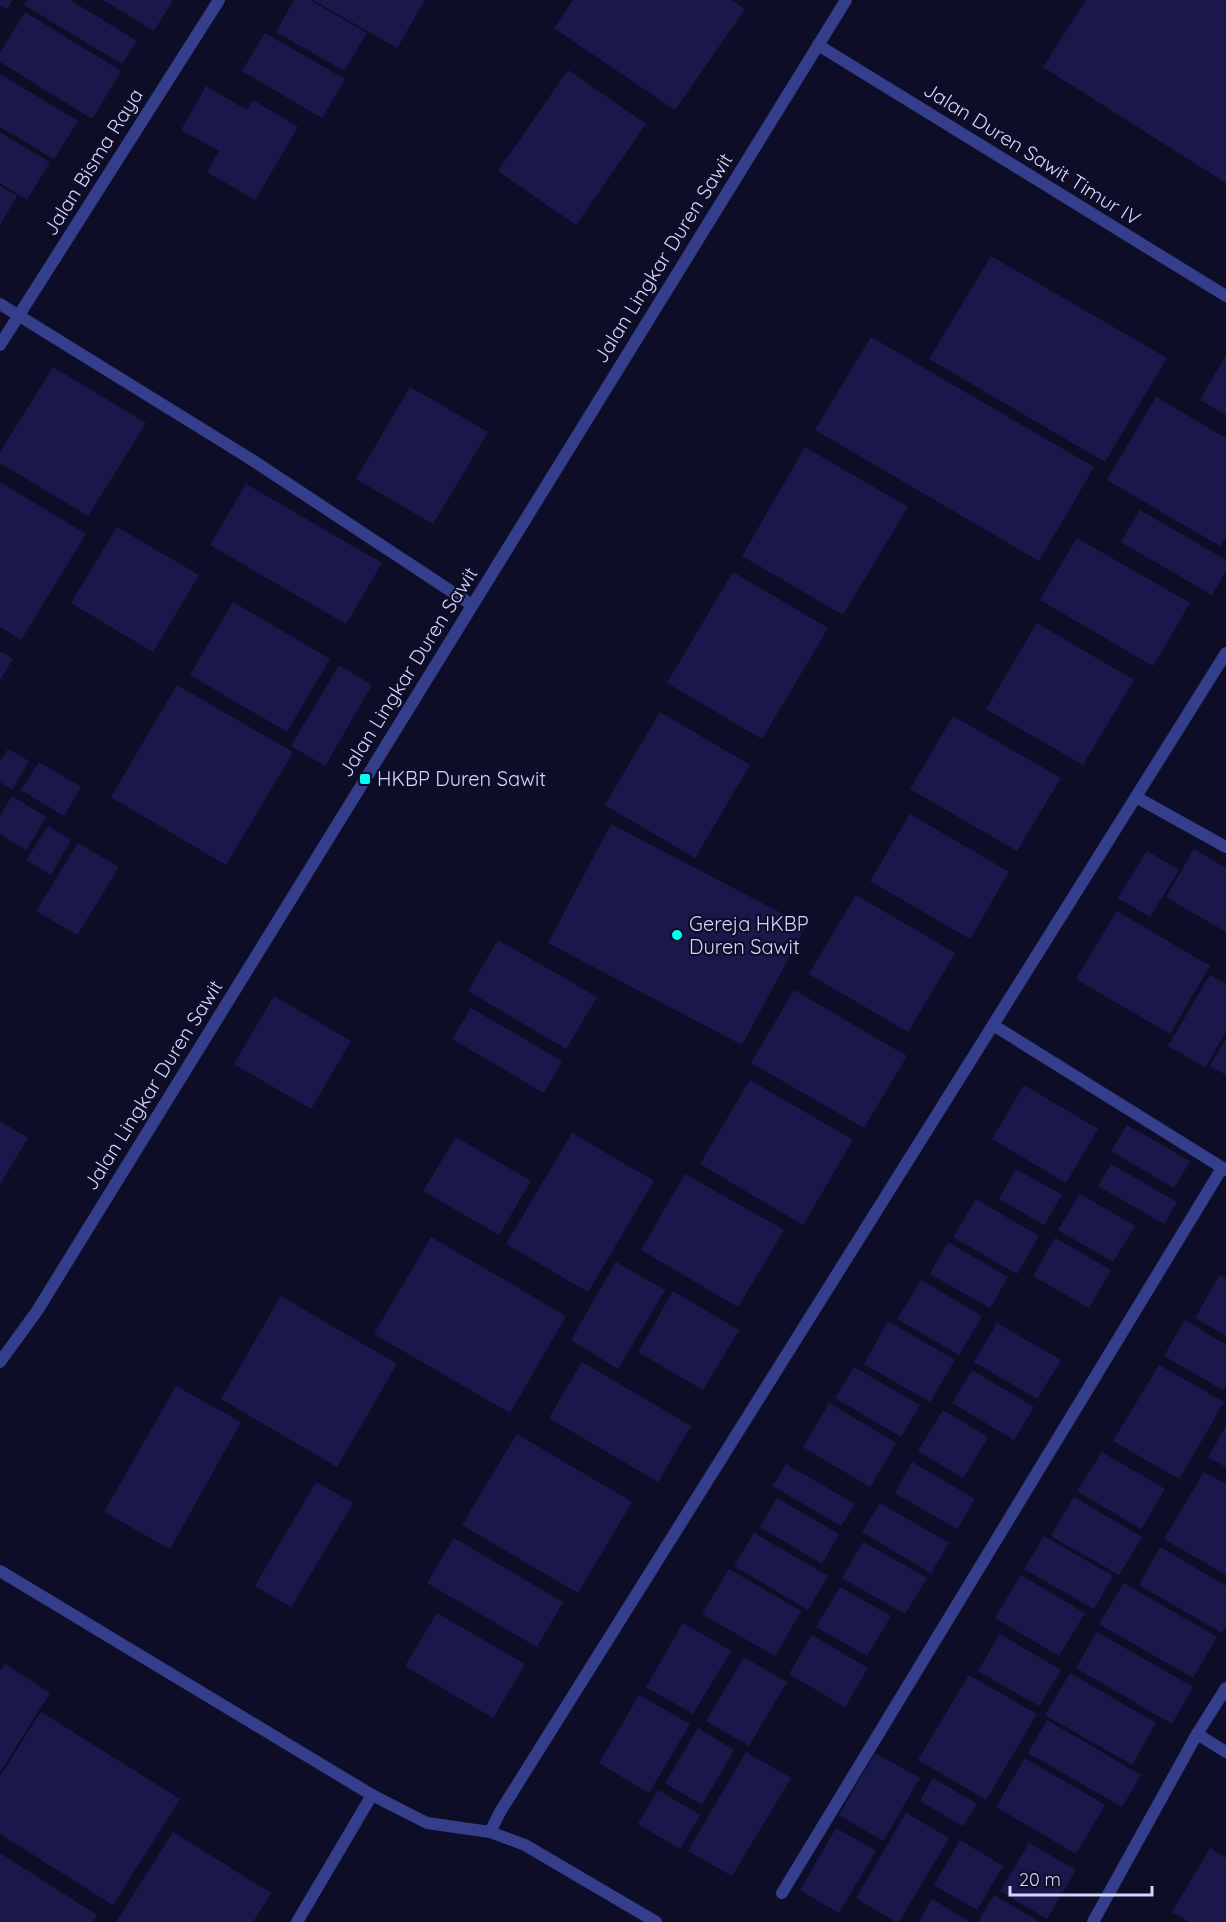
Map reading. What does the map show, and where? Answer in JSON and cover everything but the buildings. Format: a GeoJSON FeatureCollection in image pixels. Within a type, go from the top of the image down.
{"type":"FeatureCollection","features":[{"type":"Feature","properties":{"kind":"street","name":"Jalan Bisma Raya"},"geometry":{"type":"LineString","coordinates":[[0,345],[219,0]]}},
{"type":"Feature","properties":{"kind":"street","name":"Jalan Lingkar Duren Sawit"},"geometry":{"type":"LineString","coordinates":[[0,1362],[37,1311],[846,0]]}},
{"type":"Feature","properties":{"kind":"street","name":"Jalan Duren Sawit Timur IV"},"geometry":{"type":"LineString","coordinates":[[818,45],[1226,296]]}},
{"type":"Feature","properties":{"kind":"street"},"geometry":{"type":"LineString","coordinates":[[0,304],[249,458],[472,605]]}},
{"type":"Feature","properties":{"kind":"street"},"geometry":{"type":"LineString","coordinates":[[490,1832],[506,1802],[1226,652]]}},
{"type":"Feature","properties":{"kind":"street"},"geometry":{"type":"LineString","coordinates":[[1136,797],[1226,847]]}},
{"type":"Feature","properties":{"kind":"street"},"geometry":{"type":"LineString","coordinates":[[782,1893],[1224,1169],[993,1025]]}},
{"type":"Feature","properties":{"kind":"street"},"geometry":{"type":"LineString","coordinates":[[0,1571],[372,1795],[427,1823],[490,1832],[525,1845],[656,1922]]}},
{"type":"Feature","properties":{"kind":"street"},"geometry":{"type":"LineString","coordinates":[[1093,1922],[1197,1734],[1226,1688]]}},
{"type":"Feature","properties":{"kind":"street"},"geometry":{"type":"LineString","coordinates":[[1197,1734],[1226,1752]]}},
{"type":"Feature","properties":{"kind":"street"},"geometry":{"type":"LineString","coordinates":[[297,1922],[372,1795]]}},
{"type":"Feature","properties":{"kind":"place","name":"HKBP Duren Sawit"},"geometry":{"type":"Point","coordinates":[365,779]}},
{"type":"Feature","properties":{"kind":"place","name":"Gereja HKBP Duren Sawit"},"geometry":{"type":"Point","coordinates":[677,935]}}]}
